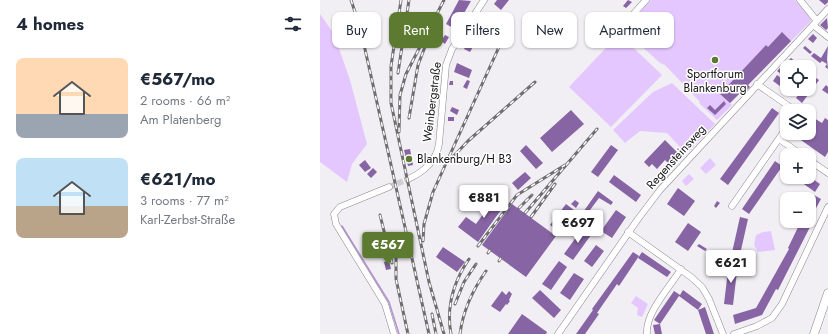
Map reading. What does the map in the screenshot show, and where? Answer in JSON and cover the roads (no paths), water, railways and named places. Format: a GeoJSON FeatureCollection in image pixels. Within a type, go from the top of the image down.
{"type":"FeatureCollection","features":[{"type":"Feature","properties":{"kind":"main road"},"geometry":{"type":"LineString","coordinates":[[814,334],[828,293]]}},
{"type":"Feature","properties":{"kind":"street","name":"Weinbergstraße"},"geometry":{"type":"LineString","coordinates":[[408,179],[425,170],[436,156],[439,144],[446,65],[452,49],[484,0]]}},
{"type":"Feature","properties":{"kind":"street"},"geometry":{"type":"LineString","coordinates":[[635,12],[646,0]]}},
{"type":"Feature","properties":{"kind":"street"},"geometry":{"type":"LineString","coordinates":[[800,0],[815,23],[828,37]]}},
{"type":"Feature","properties":{"kind":"street","name":"Regensteinsweg"},"geometry":{"type":"LineString","coordinates":[[558,334],[628,232],[670,179],[828,9]]}},
{"type":"Feature","properties":{"kind":"street"},"geometry":{"type":"LineString","coordinates":[[757,84],[786,104]]}},
{"type":"Feature","properties":{"kind":"street"},"geometry":{"type":"LineString","coordinates":[[732,206],[779,139],[792,148]]}},
{"type":"Feature","properties":{"kind":"street"},"geometry":{"type":"LineString","coordinates":[[816,165],[828,173]]}},
{"type":"Feature","properties":{"kind":"street"},"geometry":{"type":"LineString","coordinates":[[389,187],[346,204],[336,210],[334,214],[336,224],[385,304],[394,334]]}},
{"type":"Feature","properties":{"kind":"street"},"geometry":{"type":"LineString","coordinates":[[734,334],[757,326],[772,318],[782,304],[828,207]]}},
{"type":"Feature","properties":{"kind":"street"},"geometry":{"type":"LineString","coordinates":[[628,232],[681,270],[704,290],[723,334]]}},
{"type":"Feature","properties":{"kind":"street"},"geometry":{"type":"LineString","coordinates":[[647,334],[648,321],[652,311],[681,270]]}},
{"type":"Feature","properties":{"kind":"waterway"},"geometry":{"type":"LineString","coordinates":[[342,226],[389,302],[399,334]]}},
{"type":"Feature","properties":{"kind":"tunnel"},"geometry":{"type":"LineString","coordinates":[[389,187],[408,179]]}},
{"type":"Feature","properties":{"kind":"railway"},"geometry":{"type":"LineString","coordinates":[[351,0],[360,27],[429,334]]}},
{"type":"Feature","properties":{"kind":"railway"},"geometry":{"type":"LineString","coordinates":[[401,0],[391,66],[391,103],[429,282],[444,334]]}},
{"type":"Feature","properties":{"kind":"railway"},"geometry":{"type":"LineString","coordinates":[[398,73],[409,0]]}},
{"type":"Feature","properties":{"kind":"railway"},"geometry":{"type":"LineString","coordinates":[[399,132],[400,95],[406,74],[444,0]]}},
{"type":"Feature","properties":{"kind":"railway"},"geometry":{"type":"LineString","coordinates":[[409,118],[418,65],[425,48]]}},
{"type":"Feature","properties":{"kind":"railway"},"geometry":{"type":"LineString","coordinates":[[423,241],[424,224],[433,192],[499,48]]}},
{"type":"Feature","properties":{"kind":"railway"},"geometry":{"type":"LineString","coordinates":[[451,159],[468,141],[535,82]]}},
{"type":"Feature","properties":{"kind":"railway"},"geometry":{"type":"LineString","coordinates":[[525,213],[597,129]]}},
{"type":"Feature","properties":{"kind":"railway"},"geometry":{"type":"LineString","coordinates":[[478,246],[517,195],[565,165]]}},
{"type":"Feature","properties":{"kind":"railway"},"geometry":{"type":"LineString","coordinates":[[531,217],[555,184]]}},
{"type":"Feature","properties":{"kind":"railway"},"geometry":{"type":"LineString","coordinates":[[519,208],[532,195]]}},
{"type":"Feature","properties":{"kind":"railway"},"geometry":{"type":"LineString","coordinates":[[380,215],[392,263]]}},
{"type":"Feature","properties":{"kind":"railway"},"geometry":{"type":"LineString","coordinates":[[396,244],[396,279],[408,334]]}},
{"type":"Feature","properties":{"kind":"railway"},"geometry":{"type":"LineString","coordinates":[[451,334],[450,314],[452,295],[459,276],[469,259]]}},
{"type":"Feature","properties":{"kind":"railway"},"geometry":{"type":"LineString","coordinates":[[455,304],[464,282],[476,264]]}},
{"type":"Feature","properties":{"kind":"railway"},"geometry":{"type":"LineString","coordinates":[[460,334],[463,317],[469,301],[476,286],[486,271]]}},
{"type":"Feature","properties":{"kind":"railway"},"geometry":{"type":"LineString","coordinates":[[432,314],[436,334]]}},
{"type":"Feature","properties":{"kind":"place","name":"Sportforum Blankenburg"},"geometry":{"type":"Point","coordinates":[715,60]}},
{"type":"Feature","properties":{"kind":"place","name":"Blankenburg/H B3"},"geometry":{"type":"Point","coordinates":[409,159]}}]}
